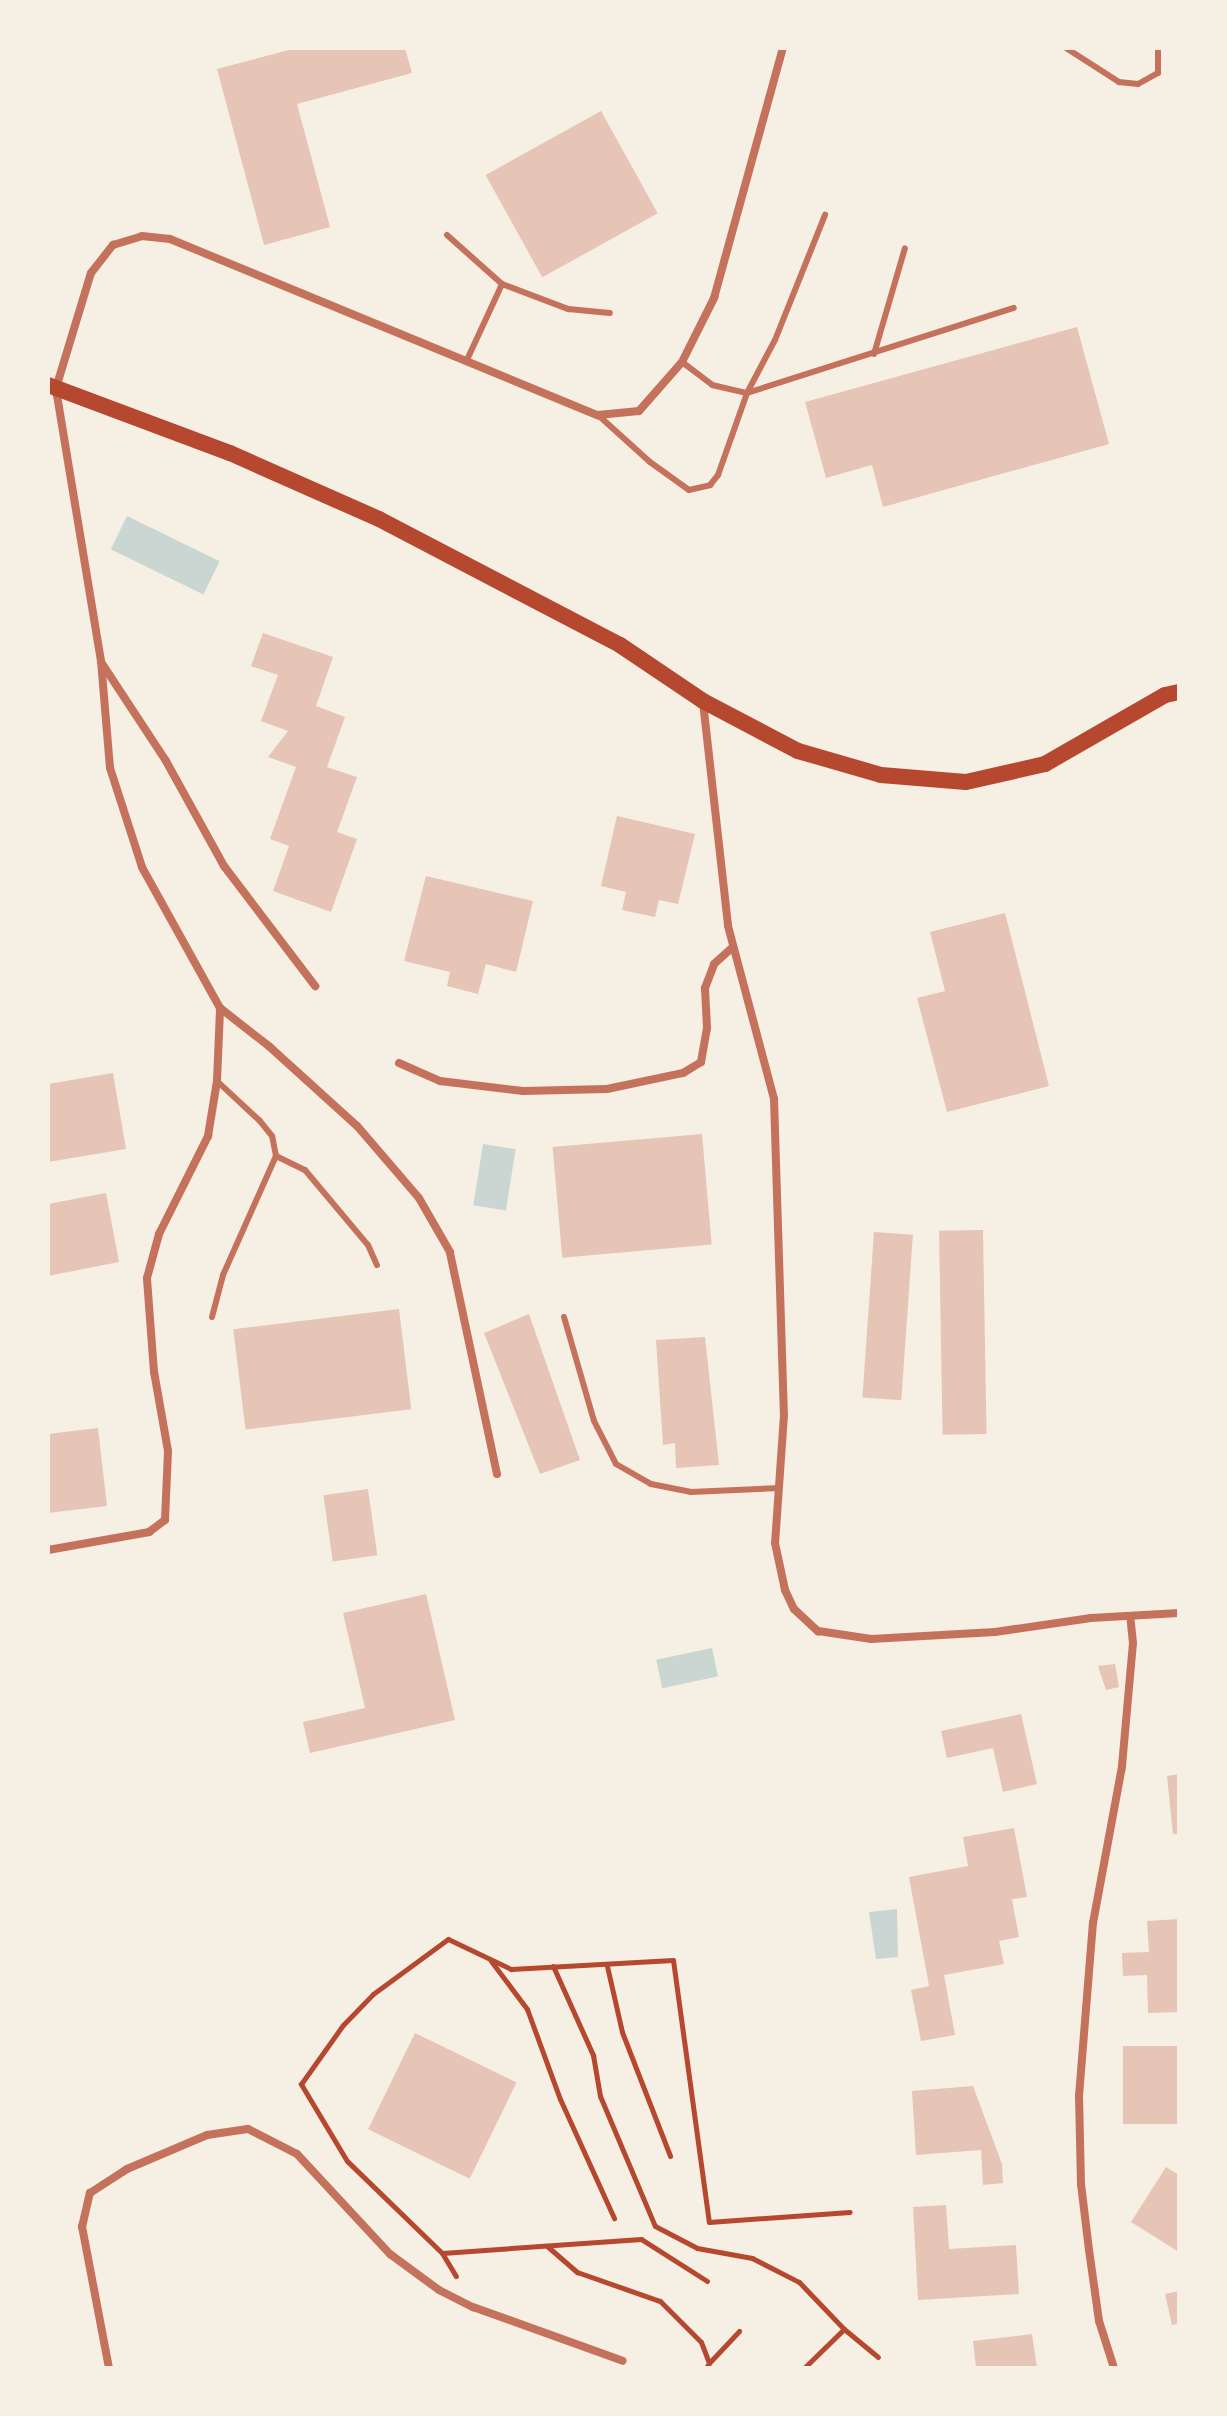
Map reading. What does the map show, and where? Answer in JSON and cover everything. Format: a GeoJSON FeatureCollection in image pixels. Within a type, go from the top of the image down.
{"type":"FeatureCollection","features":[{"type":"Feature","properties":{"kind":"main road"},"geometry":{"type":"LineString","coordinates":[[52,386],[230,453],[379,519],[620,645],[703,701],[798,751],[881,775],[966,782],[1045,764],[1153,701],[1179,692]]}},
{"type":"Feature","properties":{"kind":"street"},"geometry":{"type":"LineString","coordinates":[[497,1474],[450,1252],[419,1198],[357,1126],[270,1047],[220,1008],[142,867],[110,768],[101,661],[52,386],[91,273],[113,245],[142,236],[170,239],[598,415],[639,411],[682,362],[714,298],[783,48]]}},
{"type":"Feature","properties":{"kind":"street"},"geometry":{"type":"LineString","coordinates":[[101,661],[166,761],[224,866],[315,986]]}},
{"type":"Feature","properties":{"kind":"street"},"geometry":{"type":"LineString","coordinates":[[703,701],[733,947],[774,1099],[784,1335],[784,1415],[775,1543],[785,1590],[794,1609],[818,1631],[871,1639],[995,1632],[1091,1618],[1179,1613]]}},
{"type":"Feature","properties":{"kind":"street"},"geometry":{"type":"LineString","coordinates":[[399,1063],[440,1081],[523,1091],[607,1089],[683,1073],[701,1062],[707,1028],[705,988],[714,964],[733,947]]}},
{"type":"Feature","properties":{"kind":"street"},"geometry":{"type":"LineString","coordinates":[[48,1550],[149,1532],[165,1520],[168,1451],[154,1372],[147,1278],[159,1234],[208,1136],[217,1081],[220,1008]]}},
{"type":"Feature","properties":{"kind":"street"},"geometry":{"type":"LineString","coordinates":[[1114,2368],[1099,2321],[1089,2250],[1081,2184],[1079,2096],[1093,1923],[1122,1766],[1133,1643],[1130,1616]]}},
{"type":"Feature","properties":{"kind":"street"},"geometry":{"type":"LineString","coordinates":[[109,2368],[82,2227],[90,2193],[127,2169],[207,2135],[248,2129],[297,2154],[390,2254],[439,2290],[473,2307],[623,2361]]}},
{"type":"Feature","properties":{"kind":"lane"},"geometry":{"type":"LineString","coordinates":[[1066,48],[1119,82],[1138,84],[1158,73],[1158,48]]}},
{"type":"Feature","properties":{"kind":"lane"},"geometry":{"type":"LineString","coordinates":[[598,415],[650,462],[689,490],[699,490],[718,475],[747,393],[775,340],[825,215]]}},
{"type":"Feature","properties":{"kind":"lane"},"geometry":{"type":"LineString","coordinates":[[447,235],[502,284],[568,309],[610,313]]}},
{"type":"Feature","properties":{"kind":"lane"},"geometry":{"type":"LineString","coordinates":[[874,354],[905,248]]}},
{"type":"Feature","properties":{"kind":"lane"},"geometry":{"type":"LineString","coordinates":[[466,362],[502,284]]}},
{"type":"Feature","properties":{"kind":"lane"},"geometry":{"type":"LineString","coordinates":[[682,362],[712,385],[747,393],[1014,308]]}},
{"type":"Feature","properties":{"kind":"lane"},"geometry":{"type":"LineString","coordinates":[[217,1081],[266,1129],[276,1156],[305,1170],[368,1245],[377,1265]]}},
{"type":"Feature","properties":{"kind":"lane"},"geometry":{"type":"LineString","coordinates":[[212,1317],[223,1275],[276,1156]]}},
{"type":"Feature","properties":{"kind":"lane"},"geometry":{"type":"LineString","coordinates":[[564,1317],[594,1421],[616,1464],[651,1484],[691,1492],[779,1488]]}},
{"type":"Feature","properties":{"kind":"path"},"geometry":{"type":"LineString","coordinates":[[707,2281],[641,2239],[442,2253],[347,2161],[301,2084],[343,2025],[373,1994],[448,1939],[511,1969],[673,1960],[709,2222],[850,2212]]}},
{"type":"Feature","properties":{"kind":"path"},"geometry":{"type":"LineString","coordinates":[[491,1960],[527,2009],[560,2099],[614,2218]]}},
{"type":"Feature","properties":{"kind":"path"},"geometry":{"type":"LineString","coordinates":[[553,1966],[593,2055],[600,2096],[655,2226],[697,2248],[752,2258],[799,2282],[844,2329],[878,2357]]}},
{"type":"Feature","properties":{"kind":"path"},"geometry":{"type":"LineString","coordinates":[[607,1966],[622,2032],[670,2156]]}},
{"type":"Feature","properties":{"kind":"path"},"geometry":{"type":"LineString","coordinates":[[546,2245],[577,2272],[660,2301],[701,2342],[708,2366]]}},
{"type":"Feature","properties":{"kind":"path"},"geometry":{"type":"LineString","coordinates":[[804,2368],[844,2329]]}},
{"type":"Feature","properties":{"kind":"path"},"geometry":{"type":"LineString","coordinates":[[708,2366],[739,2331]]}},
{"type":"Feature","properties":{"kind":"shaded area"},"geometry":{"type":"Polygon","coordinates":[[[127,516],[220,561],[203,594],[111,549],[127,516]]]}},
{"type":"Feature","properties":{"kind":"shaded area"},"geometry":{"type":"Polygon","coordinates":[[[483,1144],[516,1149],[506,1210],[473,1205],[483,1144]]]}},
{"type":"Feature","properties":{"kind":"shaded area"},"geometry":{"type":"Polygon","coordinates":[[[712,1648],[718,1676],[662,1688],[656,1660],[712,1648]]]}},
{"type":"Feature","properties":{"kind":"shaded area"},"geometry":{"type":"Polygon","coordinates":[[[897,1909],[898,1957],[876,1959],[869,1912],[897,1909]]]}},
{"type":"Feature","properties":{"kind":"building"},"geometry":{"type":"Polygon","coordinates":[[[296,48],[405,48],[412,73],[297,104],[330,227],[264,245],[217,69],[296,48]]]}},
{"type":"Feature","properties":{"kind":"building"},"geometry":{"type":"Polygon","coordinates":[[[601,111],[658,213],[542,277],[486,175],[601,111]]]}},
{"type":"Feature","properties":{"kind":"building"},"geometry":{"type":"Polygon","coordinates":[[[1077,327],[1109,444],[883,507],[872,465],[826,478],[805,402],[1077,327]]]}},
{"type":"Feature","properties":{"kind":"building"},"geometry":{"type":"Polygon","coordinates":[[[263,633],[333,657],[316,706],[345,717],[327,767],[357,777],[337,832],[357,839],[331,912],[273,891],[289,846],[270,839],[296,767],[268,757],[288,731],[261,721],[278,675],[251,666],[263,633]]]}},
{"type":"Feature","properties":{"kind":"building"},"geometry":{"type":"Polygon","coordinates":[[[617,816],[695,834],[678,904],[659,900],[655,917],[622,910],[626,892],[601,886],[617,816]]]}},
{"type":"Feature","properties":{"kind":"building"},"geometry":{"type":"Polygon","coordinates":[[[426,876],[533,901],[516,972],[486,964],[478,994],[447,986],[450,972],[404,961],[426,876]]]}},
{"type":"Feature","properties":{"kind":"building"},"geometry":{"type":"Polygon","coordinates":[[[1005,913],[1049,1086],[947,1112],[917,998],[945,991],[930,932],[1005,913]]]}},
{"type":"Feature","properties":{"kind":"building"},"geometry":{"type":"Polygon","coordinates":[[[113,1073],[126,1149],[48,1162],[48,1084],[113,1073]]]}},
{"type":"Feature","properties":{"kind":"building"},"geometry":{"type":"Polygon","coordinates":[[[702,1134],[712,1245],[562,1258],[553,1147],[702,1134]]]}},
{"type":"Feature","properties":{"kind":"building"},"geometry":{"type":"Polygon","coordinates":[[[106,1193],[119,1262],[48,1276],[48,1204],[106,1193]]]}},
{"type":"Feature","properties":{"kind":"building"},"geometry":{"type":"Polygon","coordinates":[[[983,1230],[987,1434],[943,1435],[939,1231],[983,1230]]]}},
{"type":"Feature","properties":{"kind":"building"},"geometry":{"type":"Polygon","coordinates":[[[874,1232],[913,1235],[901,1400],[862,1398],[874,1232]]]}},
{"type":"Feature","properties":{"kind":"building"},"geometry":{"type":"Polygon","coordinates":[[[399,1309],[411,1409],[246,1430],[233,1329],[399,1309]]]}},
{"type":"Feature","properties":{"kind":"building"},"geometry":{"type":"Polygon","coordinates":[[[529,1314],[580,1460],[540,1474],[484,1333],[529,1314]]]}},
{"type":"Feature","properties":{"kind":"building"},"geometry":{"type":"Polygon","coordinates":[[[705,1337],[719,1465],[676,1468],[675,1443],[663,1445],[656,1340],[705,1337]]]}},
{"type":"Feature","properties":{"kind":"building"},"geometry":{"type":"Polygon","coordinates":[[[98,1428],[107,1506],[48,1513],[48,1434],[98,1428]]]}},
{"type":"Feature","properties":{"kind":"building"},"geometry":{"type":"Polygon","coordinates":[[[368,1489],[377,1555],[333,1562],[323,1495],[368,1489]]]}},
{"type":"Feature","properties":{"kind":"building"},"geometry":{"type":"Polygon","coordinates":[[[426,1594],[455,1720],[310,1753],[303,1722],[365,1708],[343,1613],[426,1594]]]}},
{"type":"Feature","properties":{"kind":"building"},"geometry":{"type":"Polygon","coordinates":[[[1115,1664],[1119,1687],[1106,1690],[1098,1666],[1115,1664]]]}},
{"type":"Feature","properties":{"kind":"building"},"geometry":{"type":"Polygon","coordinates":[[[1021,1714],[1037,1784],[1003,1792],[993,1748],[947,1758],[941,1731],[1021,1714]]]}},
{"type":"Feature","properties":{"kind":"building"},"geometry":{"type":"Polygon","coordinates":[[[1179,1774],[1179,1834],[1173,1834],[1167,1776],[1179,1774]]]}},
{"type":"Feature","properties":{"kind":"building"},"geometry":{"type":"Polygon","coordinates":[[[1014,1828],[1027,1897],[1012,1899],[1019,1937],[999,1941],[1004,1964],[944,1975],[955,2035],[921,2041],[911,1990],[929,1986],[909,1877],[968,1866],[963,1837],[1014,1828]]]}},
{"type":"Feature","properties":{"kind":"building"},"geometry":{"type":"Polygon","coordinates":[[[1179,1919],[1179,2012],[1148,2013],[1147,1975],[1123,1976],[1122,1953],[1149,1952],[1147,1921],[1179,1919]]]}},
{"type":"Feature","properties":{"kind":"building"},"geometry":{"type":"Polygon","coordinates":[[[415,2033],[517,2083],[470,2179],[368,2129],[415,2033]]]}},
{"type":"Feature","properties":{"kind":"building"},"geometry":{"type":"Polygon","coordinates":[[[1123,2046],[1179,2046],[1179,2124],[1123,2124],[1123,2046]]]}},
{"type":"Feature","properties":{"kind":"building"},"geometry":{"type":"Polygon","coordinates":[[[973,2086],[1002,2164],[1003,2183],[983,2185],[981,2150],[916,2155],[912,2091],[973,2086]]]}},
{"type":"Feature","properties":{"kind":"building"},"geometry":{"type":"Polygon","coordinates":[[[1166,2167],[1179,2175],[1179,2252],[1131,2222],[1166,2167]]]}},
{"type":"Feature","properties":{"kind":"building"},"geometry":{"type":"Polygon","coordinates":[[[946,2205],[949,2249],[1016,2245],[1019,2294],[918,2300],[913,2207],[946,2205]]]}},
{"type":"Feature","properties":{"kind":"building"},"geometry":{"type":"Polygon","coordinates":[[[1179,2291],[1179,2323],[1172,2325],[1165,2294],[1179,2291]]]}},
{"type":"Feature","properties":{"kind":"building"},"geometry":{"type":"Polygon","coordinates":[[[1032,2334],[1037,2368],[976,2368],[973,2341],[1032,2334]]]}}]}
